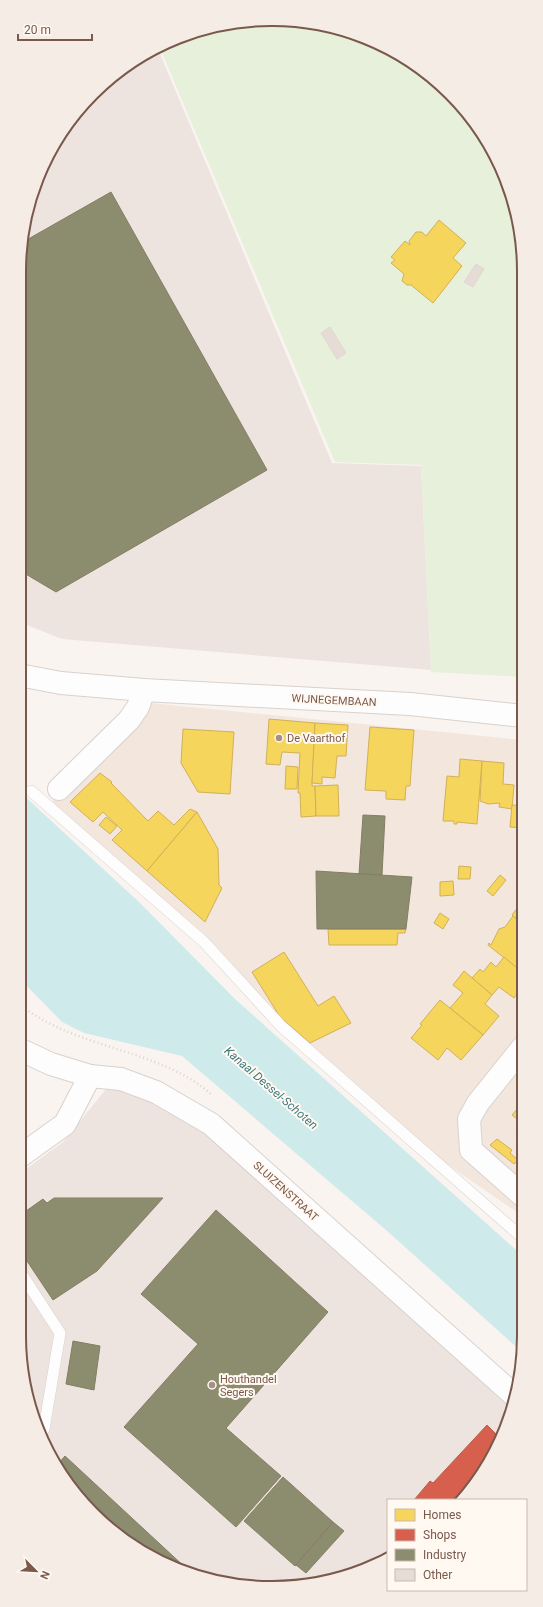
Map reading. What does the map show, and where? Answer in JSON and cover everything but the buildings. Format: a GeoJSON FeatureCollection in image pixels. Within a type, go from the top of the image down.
{"type":"FeatureCollection","features":[{"type":"Feature","properties":{"kind":"street","name":"WIJNEGEMBAAN"},"geometry":{"type":"LineString","coordinates":[[26,676],[61,683],[144,690],[410,704],[517,715]]}},
{"type":"Feature","properties":{"kind":"street"},"geometry":{"type":"LineString","coordinates":[[59,789],[129,720],[138,707],[144,690]]}},
{"type":"Feature","properties":{"kind":"street","name":"SLUIZENSTRAAT"},"geometry":{"type":"LineString","coordinates":[[26,1052],[51,1064],[90,1076],[121,1079],[156,1092],[211,1124],[510,1392]]}},
{"type":"Feature","properties":{"kind":"street"},"geometry":{"type":"LineString","coordinates":[[517,1055],[478,1103],[469,1119],[472,1150],[517,1191]]}},
{"type":"Feature","properties":{"kind":"street"},"geometry":{"type":"LineString","coordinates":[[26,1152],[65,1124],[90,1076]]}},
{"type":"Feature","properties":{"kind":"lane"},"geometry":{"type":"LineString","coordinates":[[31,791],[204,942],[281,1026],[517,1233]]}},
{"type":"Feature","properties":{"kind":"lane"},"geometry":{"type":"LineString","coordinates":[[26,1281],[60,1333],[44,1427]]}},
{"type":"Feature","properties":{"kind":"path"},"geometry":{"type":"LineString","coordinates":[[26,1009],[42,1021],[64,1031],[132,1055]]}},
{"type":"Feature","properties":{"kind":"shaded area"},"geometry":{"type":"Polygon","coordinates":[[[160,53],[332,463],[421,466],[431,670],[62,639],[26,625],[26,272],[28,239],[34,208],[39,193],[51,163],[67,135],[87,110],[110,87],[135,67],[160,53]]]}},
{"type":"Feature","properties":{"kind":"shaded area"},"geometry":{"type":"Polygon","coordinates":[[[150,703],[517,739],[517,1212],[428,1151],[252,992],[51,803],[150,703]]]}},
{"type":"Feature","properties":{"kind":"shaded area"},"geometry":{"type":"Polygon","coordinates":[[[115,1078],[218,1124],[510,1396],[492,1444],[476,1472],[456,1497],[454,1499],[387,1499],[387,1552],[335,1573],[304,1579],[272,1581],[239,1579],[208,1573],[163,1556],[135,1540],[110,1520],[77,1485],[67,1472],[51,1444],[34,1399],[28,1368],[26,1336],[26,1169],[63,1142],[115,1078]]]}},
{"type":"Feature","properties":{"kind":"green space"},"geometry":{"type":"Polygon","coordinates":[[[272,26],[304,28],[335,34],[380,51],[408,67],[445,98],[476,135],[492,163],[509,208],[515,239],[517,272],[517,677],[431,672],[421,465],[335,462],[162,52],[208,34],[239,28],[255,27],[272,26]]]}},
{"type":"Feature","properties":{"kind":"water","name":"Kanaal Dessel-Schoten"},"geometry":{"type":"Polygon","coordinates":[[[26,797],[140,903],[236,1000],[517,1251],[516,1347],[386,1230],[182,1056],[84,1033],[62,1022],[26,985],[26,797]]]}},
{"type":"Feature","properties":{"kind":"place","name":"De Vaarthof"},"geometry":{"type":"Point","coordinates":[279,738]}},
{"type":"Feature","properties":{"kind":"place","name":"Houthandel Segers"},"geometry":{"type":"Point","coordinates":[212,1385]}}]}
